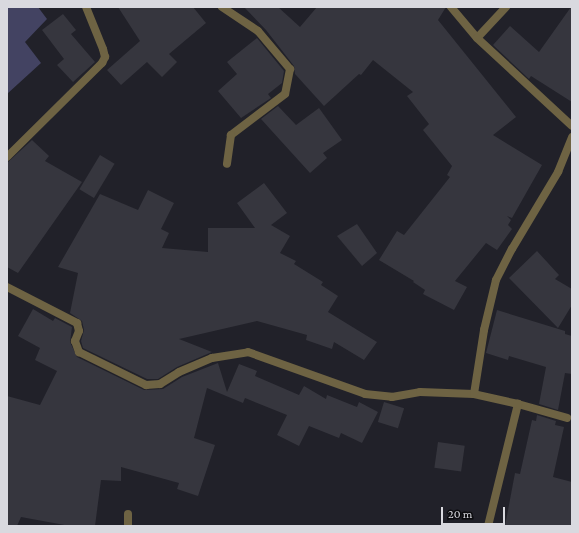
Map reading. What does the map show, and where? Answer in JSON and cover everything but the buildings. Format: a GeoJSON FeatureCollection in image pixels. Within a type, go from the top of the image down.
{"type":"FeatureCollection","features":[{"type":"Feature","properties":{"kind":"street"},"geometry":{"type":"LineString","coordinates":[[7,157],[102,63],[105,57],[103,48],[86,7]]}},
{"type":"Feature","properties":{"kind":"street"},"geometry":{"type":"LineString","coordinates":[[222,7],[258,31],[290,69],[285,94],[231,135],[227,164]]}},
{"type":"Feature","properties":{"kind":"street"},"geometry":{"type":"LineString","coordinates":[[451,7],[478,38],[572,126]]}},
{"type":"Feature","properties":{"kind":"street"},"geometry":{"type":"LineString","coordinates":[[478,38],[506,7]]}},
{"type":"Feature","properties":{"kind":"street"},"geometry":{"type":"LineString","coordinates":[[474,394],[484,330],[496,280],[512,249],[558,172],[572,137]]}},
{"type":"Feature","properties":{"kind":"street"},"geometry":{"type":"LineString","coordinates":[[7,287],[77,323],[79,331],[75,341],[79,352],[146,384],[160,384],[179,372],[212,358],[248,352],[365,394],[392,397],[420,392],[474,394],[518,404],[567,418]]}},
{"type":"Feature","properties":{"kind":"street"},"geometry":{"type":"LineString","coordinates":[[488,526],[518,404]]}},
{"type":"Feature","properties":{"kind":"street"},"geometry":{"type":"LineString","coordinates":[[128,514],[128,526]]}},
{"type":"Feature","properties":{"kind":"water"},"geometry":{"type":"Polygon","coordinates":[[[7,7],[38,7],[47,19],[25,42],[41,63],[7,94],[7,7]]]}}]}
